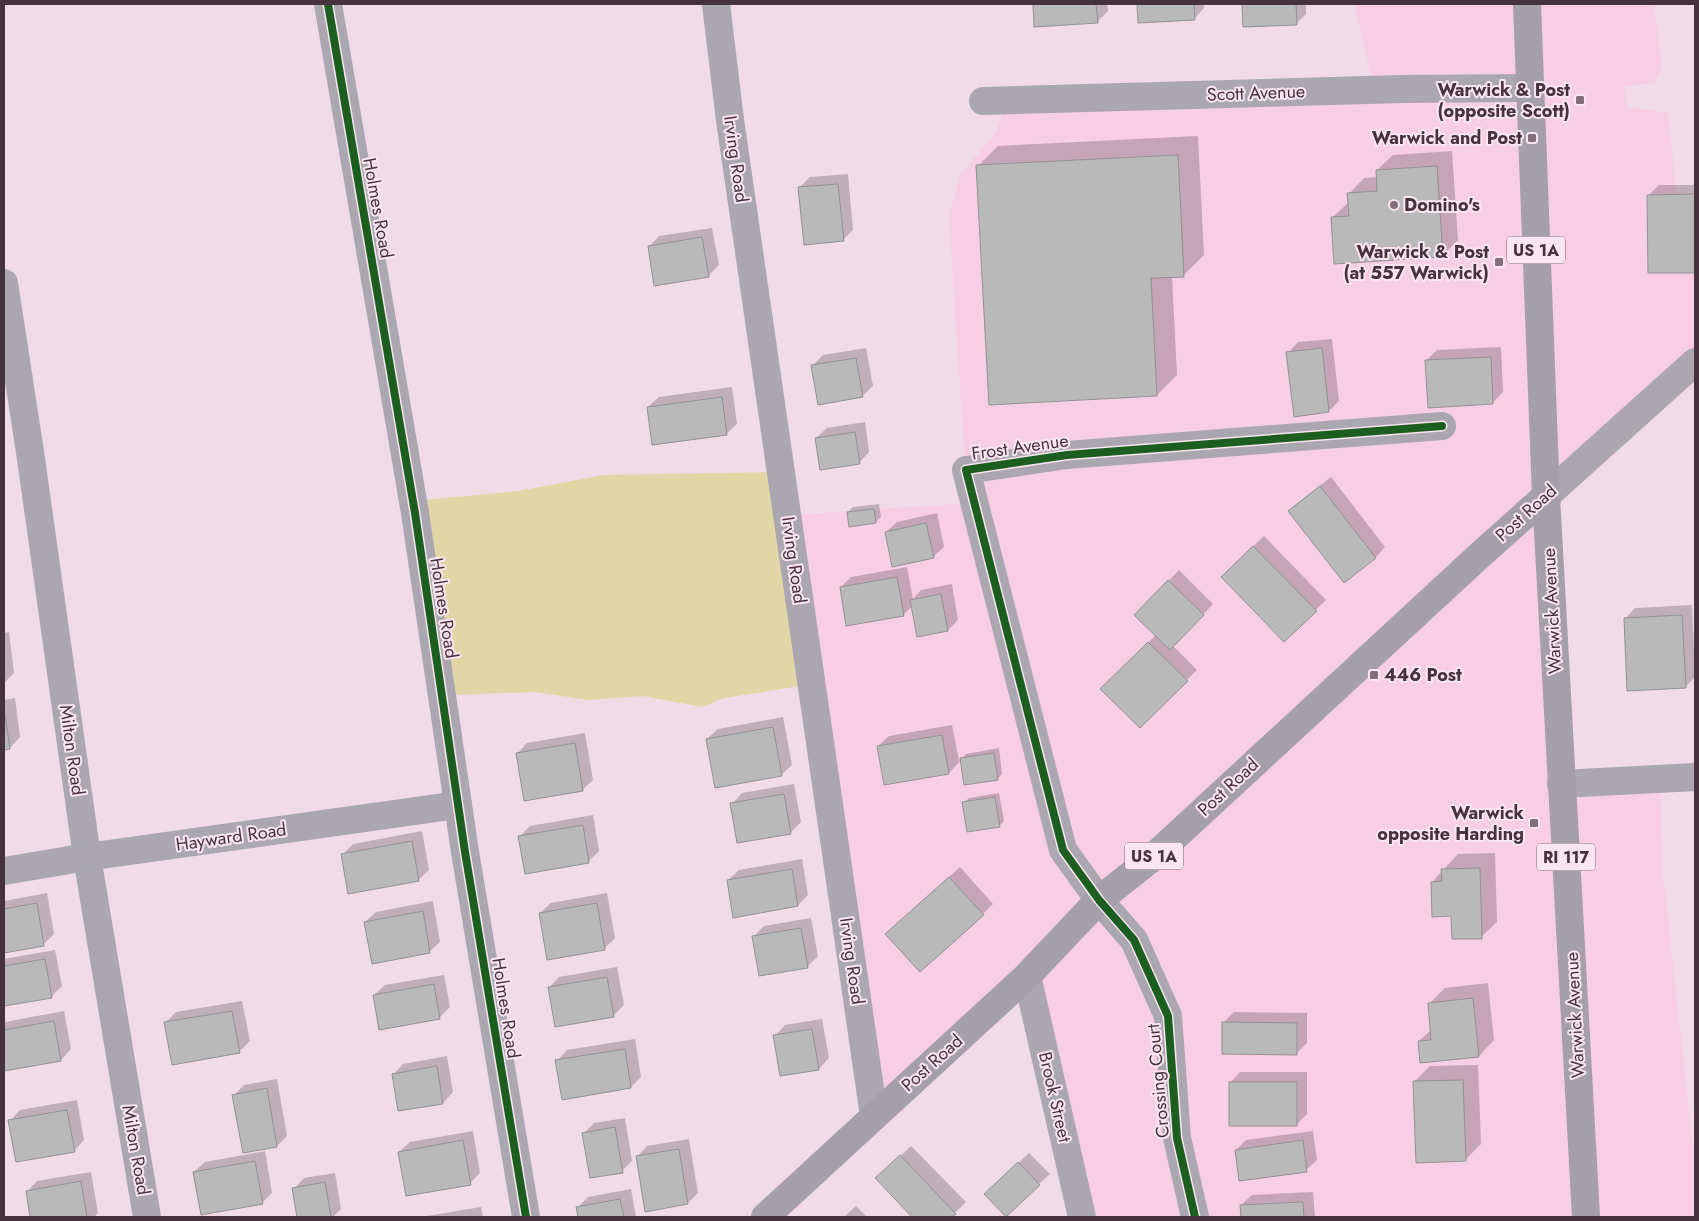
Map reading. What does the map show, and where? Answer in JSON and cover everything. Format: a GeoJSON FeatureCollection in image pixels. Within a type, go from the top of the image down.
{"type":"FeatureCollection","features":[{"type":"Feature","properties":{"kind":"main road","name":"Warwick Avenue"},"geometry":{"type":"LineString","coordinates":[[1526,4],[1546,496],[1586,1217]]}},
{"type":"Feature","properties":{"kind":"main road","name":"Post Road"},"geometry":{"type":"LineString","coordinates":[[765,1217],[1027,976],[1099,900],[1152,858],[1473,561],[1695,362]]}},
{"type":"Feature","properties":{"kind":"street","name":"Holmes Road"},"geometry":{"type":"LineString","coordinates":[[328,4],[414,513],[458,804],[526,1217]]}},
{"type":"Feature","properties":{"kind":"street","name":"Irving Road"},"geometry":{"type":"LineString","coordinates":[[716,4],[732,130],[874,1116]]}},
{"type":"Feature","properties":{"kind":"street","name":"Scott Avenue"},"geometry":{"type":"LineString","coordinates":[[983,101],[1411,88],[1530,88]]}},
{"type":"Feature","properties":{"kind":"street","name":"Milton Road"},"geometry":{"type":"LineString","coordinates":[[4,283],[30,452],[86,857],[147,1217]]}},
{"type":"Feature","properties":{"kind":"street","name":"Frost Avenue"},"geometry":{"type":"LineString","coordinates":[[1099,900],[1063,850],[966,470],[1067,454],[1442,426]]}},
{"type":"Feature","properties":{"kind":"street"},"geometry":{"type":"LineString","coordinates":[[1561,784],[1695,777]]}},
{"type":"Feature","properties":{"kind":"street","name":"Hayward Road"},"geometry":{"type":"LineString","coordinates":[[4,871],[86,857],[458,804]]}},
{"type":"Feature","properties":{"kind":"street","name":"Crossing Court"},"geometry":{"type":"LineString","coordinates":[[1099,900],[1134,940],[1168,1016],[1177,1138],[1195,1217]]}},
{"type":"Feature","properties":{"kind":"street","name":"Brook Street"},"geometry":{"type":"LineString","coordinates":[[1027,976],[1082,1217]]}},
{"type":"Feature","properties":{"kind":"shaded area"},"geometry":{"type":"Polygon","coordinates":[[[1354,4],[1654,4],[1662,67],[1654,83],[1625,86],[1627,107],[1668,113],[1683,254],[1695,267],[1695,360],[1546,492],[1565,779],[1660,778],[1663,873],[1695,1167],[1695,1217],[1084,1217],[1027,976],[878,1107],[791,515],[970,503],[964,450],[949,214],[961,174],[996,132],[1008,100],[1374,88],[1354,4]]]}},
{"type":"Feature","properties":{"kind":"shaded area"},"geometry":{"type":"Polygon","coordinates":[[[772,472],[812,684],[724,698],[702,707],[643,696],[589,700],[535,692],[449,695],[415,501],[518,491],[603,475],[772,472]]]}},
{"type":"Feature","properties":{"kind":"building"},"geometry":{"type":"Polygon","coordinates":[[[1033,4],[1096,4],[1098,23],[1034,27],[1033,4]]]}},
{"type":"Feature","properties":{"kind":"building"},"geometry":{"type":"Polygon","coordinates":[[[1137,4],[1194,4],[1195,20],[1138,23],[1137,4]]]}},
{"type":"Feature","properties":{"kind":"building"},"geometry":{"type":"Polygon","coordinates":[[[1242,4],[1296,4],[1297,25],[1243,27],[1242,4]]]}},
{"type":"Feature","properties":{"kind":"building"},"geometry":{"type":"Polygon","coordinates":[[[1178,155],[1184,277],[1151,278],[1157,396],[989,405],[976,165],[1178,155]]]}},
{"type":"Feature","properties":{"kind":"building","name":"Domino's"},"geometry":{"type":"Polygon","coordinates":[[[1437,166],[1443,257],[1334,264],[1331,217],[1349,216],[1347,193],[1377,191],[1376,170],[1437,166]]]}},
{"type":"Feature","properties":{"kind":"building"},"geometry":{"type":"Polygon","coordinates":[[[838,184],[844,241],[804,245],[798,187],[838,184]]]}},
{"type":"Feature","properties":{"kind":"building"},"geometry":{"type":"Polygon","coordinates":[[[1695,194],[1695,273],[1648,273],[1647,195],[1695,194]]]}},
{"type":"Feature","properties":{"kind":"building"},"geometry":{"type":"Polygon","coordinates":[[[702,237],[709,277],[654,286],[648,246],[702,237]]]}},
{"type":"Feature","properties":{"kind":"building"},"geometry":{"type":"Polygon","coordinates":[[[1322,348],[1329,412],[1294,417],[1286,352],[1322,348]]]}},
{"type":"Feature","properties":{"kind":"building"},"geometry":{"type":"Polygon","coordinates":[[[1491,357],[1493,404],[1428,408],[1425,360],[1491,357]]]}},
{"type":"Feature","properties":{"kind":"building"},"geometry":{"type":"Polygon","coordinates":[[[856,358],[863,397],[818,405],[811,365],[856,358]]]}},
{"type":"Feature","properties":{"kind":"building"},"geometry":{"type":"Polygon","coordinates":[[[722,397],[727,435],[652,445],[647,407],[722,397]]]}},
{"type":"Feature","properties":{"kind":"building"},"geometry":{"type":"Polygon","coordinates":[[[855,432],[860,464],[820,470],[815,438],[855,432]]]}},
{"type":"Feature","properties":{"kind":"building"},"geometry":{"type":"Polygon","coordinates":[[[1320,486],[1376,558],[1344,583],[1288,511],[1320,486]]]}},
{"type":"Feature","properties":{"kind":"building"},"geometry":{"type":"Polygon","coordinates":[[[874,509],[876,523],[849,527],[847,512],[874,509]]]}},
{"type":"Feature","properties":{"kind":"building"},"geometry":{"type":"Polygon","coordinates":[[[926,523],[934,558],[892,567],[885,532],[926,523]]]}},
{"type":"Feature","properties":{"kind":"building"},"geometry":{"type":"Polygon","coordinates":[[[1253,546],[1317,611],[1284,642],[1221,577],[1253,546]]]}},
{"type":"Feature","properties":{"kind":"building"},"geometry":{"type":"Polygon","coordinates":[[[897,577],[904,616],[846,626],[840,587],[897,577]]]}},
{"type":"Feature","properties":{"kind":"building"},"geometry":{"type":"Polygon","coordinates":[[[1168,580],[1204,615],[1170,650],[1134,615],[1168,580]]]}},
{"type":"Feature","properties":{"kind":"building"},"geometry":{"type":"Polygon","coordinates":[[[941,594],[948,631],[917,637],[910,600],[941,594]]]}},
{"type":"Feature","properties":{"kind":"building"},"geometry":{"type":"Polygon","coordinates":[[[1682,615],[1686,688],[1627,691],[1624,618],[1682,615]]]}},
{"type":"Feature","properties":{"kind":"building"},"geometry":{"type":"Polygon","coordinates":[[[1148,642],[1188,681],[1140,728],[1100,689],[1148,642]]]}},
{"type":"Feature","properties":{"kind":"building"},"geometry":{"type":"Polygon","coordinates":[[[4,708],[10,749],[4,750],[4,708]]]}},
{"type":"Feature","properties":{"kind":"building"},"geometry":{"type":"Polygon","coordinates":[[[773,727],[782,776],[715,788],[706,739],[773,727]]]}},
{"type":"Feature","properties":{"kind":"building"},"geometry":{"type":"Polygon","coordinates":[[[942,735],[949,774],[884,785],[877,746],[942,735]]]}},
{"type":"Feature","properties":{"kind":"building"},"geometry":{"type":"Polygon","coordinates":[[[575,743],[583,791],[524,801],[516,753],[575,743]]]}},
{"type":"Feature","properties":{"kind":"building"},"geometry":{"type":"Polygon","coordinates":[[[994,753],[998,780],[964,785],[960,758],[994,753]]]}},
{"type":"Feature","properties":{"kind":"building"},"geometry":{"type":"Polygon","coordinates":[[[784,794],[791,834],[737,843],[730,803],[784,794]]]}},
{"type":"Feature","properties":{"kind":"building"},"geometry":{"type":"Polygon","coordinates":[[[995,797],[1000,827],[967,832],[962,802],[995,797]]]}},
{"type":"Feature","properties":{"kind":"building"},"geometry":{"type":"Polygon","coordinates":[[[583,825],[589,863],[525,874],[518,836],[583,825]]]}},
{"type":"Feature","properties":{"kind":"building"},"geometry":{"type":"Polygon","coordinates":[[[412,841],[419,881],[348,894],[341,854],[412,841]]]}},
{"type":"Feature","properties":{"kind":"building"},"geometry":{"type":"Polygon","coordinates":[[[1480,868],[1482,939],[1452,939],[1451,916],[1432,917],[1431,882],[1442,881],[1441,869],[1480,868]]]}},
{"type":"Feature","properties":{"kind":"building"},"geometry":{"type":"Polygon","coordinates":[[[792,869],[798,906],[733,918],[727,880],[792,869]]]}},
{"type":"Feature","properties":{"kind":"building"},"geometry":{"type":"Polygon","coordinates":[[[949,877],[984,915],[920,972],[885,934],[949,877]]]}},
{"type":"Feature","properties":{"kind":"building"},"geometry":{"type":"Polygon","coordinates":[[[37,903],[44,946],[4,953],[4,909],[37,903]]]}},
{"type":"Feature","properties":{"kind":"building"},"geometry":{"type":"Polygon","coordinates":[[[597,903],[605,950],[547,960],[539,913],[597,903]]]}},
{"type":"Feature","properties":{"kind":"building"},"geometry":{"type":"Polygon","coordinates":[[[423,911],[430,953],[372,964],[364,922],[423,911]]]}},
{"type":"Feature","properties":{"kind":"building"},"geometry":{"type":"Polygon","coordinates":[[[801,928],[808,968],[759,976],[752,936],[801,928]]]}},
{"type":"Feature","properties":{"kind":"building"},"geometry":{"type":"Polygon","coordinates":[[[45,959],[52,998],[4,1006],[4,966],[45,959]]]}},
{"type":"Feature","properties":{"kind":"building"},"geometry":{"type":"Polygon","coordinates":[[[607,977],[614,1017],[555,1027],[548,987],[607,977]]]}},
{"type":"Feature","properties":{"kind":"building"},"geometry":{"type":"Polygon","coordinates":[[[434,984],[440,1019],[379,1030],[373,995],[434,984]]]}},
{"type":"Feature","properties":{"kind":"building"},"geometry":{"type":"Polygon","coordinates":[[[1473,998],[1479,1057],[1420,1063],[1418,1041],[1431,1040],[1428,1003],[1473,998]]]}},
{"type":"Feature","properties":{"kind":"building"},"geometry":{"type":"Polygon","coordinates":[[[232,1011],[240,1053],[172,1065],[164,1022],[232,1011]]]}},
{"type":"Feature","properties":{"kind":"building"},"geometry":{"type":"Polygon","coordinates":[[[54,1021],[61,1061],[4,1071],[4,1030],[54,1021]]]}},
{"type":"Feature","properties":{"kind":"building"},"geometry":{"type":"Polygon","coordinates":[[[1222,1022],[1297,1023],[1297,1055],[1222,1054],[1222,1022]]]}},
{"type":"Feature","properties":{"kind":"building"},"geometry":{"type":"Polygon","coordinates":[[[812,1029],[819,1070],[780,1076],[773,1035],[812,1029]]]}},
{"type":"Feature","properties":{"kind":"building"},"geometry":{"type":"Polygon","coordinates":[[[625,1049],[631,1088],[562,1100],[555,1060],[625,1049]]]}},
{"type":"Feature","properties":{"kind":"building"},"geometry":{"type":"Polygon","coordinates":[[[437,1066],[443,1104],[398,1111],[392,1074],[437,1066]]]}},
{"type":"Feature","properties":{"kind":"building"},"geometry":{"type":"Polygon","coordinates":[[[1463,1080],[1466,1161],[1416,1163],[1413,1081],[1463,1080]]]}},
{"type":"Feature","properties":{"kind":"building"},"geometry":{"type":"Polygon","coordinates":[[[1229,1082],[1297,1082],[1297,1126],[1229,1126],[1229,1082]]]}},
{"type":"Feature","properties":{"kind":"building"},"geometry":{"type":"Polygon","coordinates":[[[267,1088],[277,1147],[243,1153],[232,1095],[267,1088]]]}},
{"type":"Feature","properties":{"kind":"building"},"geometry":{"type":"Polygon","coordinates":[[[67,1110],[75,1152],[16,1162],[8,1120],[67,1110]]]}},
{"type":"Feature","properties":{"kind":"building"},"geometry":{"type":"Polygon","coordinates":[[[615,1127],[623,1173],[590,1178],[582,1133],[615,1127]]]}},
{"type":"Feature","properties":{"kind":"building"},"geometry":{"type":"Polygon","coordinates":[[[463,1140],[471,1185],[406,1196],[398,1152],[463,1140]]]}},
{"type":"Feature","properties":{"kind":"building"},"geometry":{"type":"Polygon","coordinates":[[[1303,1140],[1307,1172],[1239,1181],[1235,1150],[1303,1140]]]}},
{"type":"Feature","properties":{"kind":"building"},"geometry":{"type":"Polygon","coordinates":[[[679,1149],[688,1204],[645,1212],[636,1156],[679,1149]]]}},
{"type":"Feature","properties":{"kind":"building"},"geometry":{"type":"Polygon","coordinates":[[[900,1155],[956,1214],[952,1217],[912,1217],[875,1178],[900,1155]]]}},
{"type":"Feature","properties":{"kind":"building"},"geometry":{"type":"Polygon","coordinates":[[[255,1161],[263,1204],[201,1215],[193,1172],[255,1161]]]}},
{"type":"Feature","properties":{"kind":"building"},"geometry":{"type":"Polygon","coordinates":[[[1018,1162],[1040,1185],[1006,1217],[984,1194],[1018,1162]]]}},
{"type":"Feature","properties":{"kind":"building"},"geometry":{"type":"Polygon","coordinates":[[[81,1181],[87,1217],[30,1217],[26,1191],[81,1181]]]}},
{"type":"Feature","properties":{"kind":"building"},"geometry":{"type":"Polygon","coordinates":[[[325,1182],[331,1217],[297,1217],[292,1188],[325,1182]]]}},
{"type":"Feature","properties":{"kind":"building"},"geometry":{"type":"Polygon","coordinates":[[[620,1199],[624,1217],[578,1217],[576,1207],[620,1199]]]}},
{"type":"Feature","properties":{"kind":"building"},"geometry":{"type":"Polygon","coordinates":[[[1303,1202],[1304,1217],[1241,1217],[1240,1205],[1303,1202]]]}},
{"type":"Feature","properties":{"kind":"cycle path"},"geometry":{"type":"LineString","coordinates":[[328,4],[415,513],[465,852],[526,1217]]}},
{"type":"Feature","properties":{"kind":"cycle path"},"geometry":{"type":"LineString","coordinates":[[1195,1217],[1177,1138],[1168,1016],[1134,940],[1099,900],[1063,850],[966,470],[1067,455],[1442,426]]}},
{"type":"Feature","properties":{"kind":"place","name":"Warwick & Post (opposite Scott)"},"geometry":{"type":"Point","coordinates":[1580,100]}},
{"type":"Feature","properties":{"kind":"place","name":"Warwick and Post"},"geometry":{"type":"Point","coordinates":[1532,138]}},
{"type":"Feature","properties":{"kind":"place","name":"Domino's"},"geometry":{"type":"Point","coordinates":[1394,205]}},
{"type":"Feature","properties":{"kind":"place","name":"Warwick & Post (at 557 Warwick)"},"geometry":{"type":"Point","coordinates":[1499,262]}},
{"type":"Feature","properties":{"kind":"place","name":"446 Post"},"geometry":{"type":"Point","coordinates":[1374,675]}},
{"type":"Feature","properties":{"kind":"place","name":"Warwick opposite Harding"},"geometry":{"type":"Point","coordinates":[1534,823]}}]}
